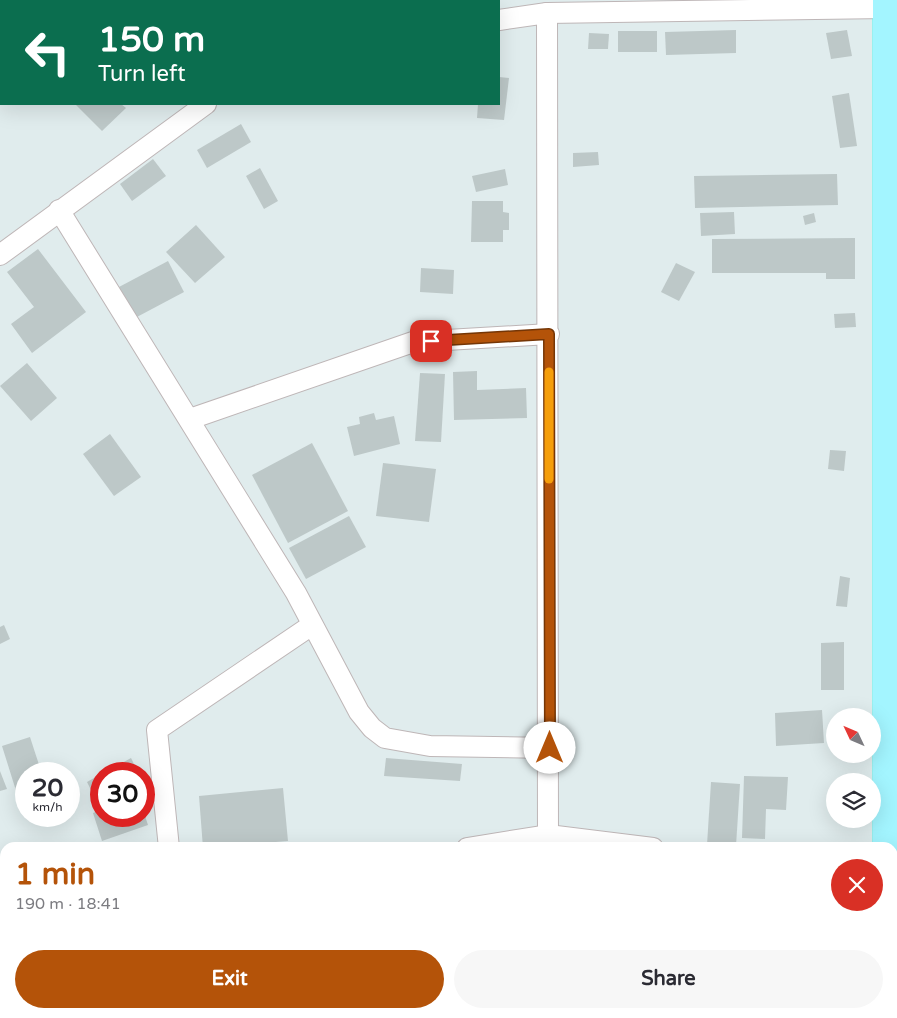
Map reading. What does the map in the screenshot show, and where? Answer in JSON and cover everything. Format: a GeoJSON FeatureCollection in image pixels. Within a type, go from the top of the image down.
{"type":"FeatureCollection","features":[{"type":"Feature","properties":{"kind":"main road"},"geometry":{"type":"LineString","coordinates":[[887,4],[892,78],[887,842]]}},
{"type":"Feature","properties":{"kind":"street"},"geometry":{"type":"LineString","coordinates":[[500,20],[547,13],[821,4],[887,4]]}},
{"type":"Feature","properties":{"kind":"street"},"geometry":{"type":"LineString","coordinates":[[547,13],[550,748],[548,841],[563,842]]}},
{"type":"Feature","properties":{"kind":"street"},"geometry":{"type":"LineString","coordinates":[[0,255],[205,105]]}},
{"type":"Feature","properties":{"kind":"street"},"geometry":{"type":"LineString","coordinates":[[59,210],[190,418],[296,593],[359,712],[372,728],[385,738],[430,746],[550,748]]}},
{"type":"Feature","properties":{"kind":"street"},"geometry":{"type":"LineString","coordinates":[[190,418],[413,342],[549,334]]}},
{"type":"Feature","properties":{"kind":"street"},"geometry":{"type":"LineString","coordinates":[[168,842],[157,730],[312,625]]}},
{"type":"Feature","properties":{"kind":"building"},"geometry":{"type":"Polygon","coordinates":[[[736,30],[736,53],[666,55],[665,32],[736,30]]]}},
{"type":"Feature","properties":{"kind":"building"},"geometry":{"type":"Polygon","coordinates":[[[847,30],[852,56],[831,59],[826,33],[847,30]]]}},
{"type":"Feature","properties":{"kind":"building"},"geometry":{"type":"Polygon","coordinates":[[[618,31],[657,31],[657,52],[618,52],[618,31]]]}},
{"type":"Feature","properties":{"kind":"building"},"geometry":{"type":"Polygon","coordinates":[[[589,33],[609,34],[608,49],[588,49],[589,33]]]}},
{"type":"Feature","properties":{"kind":"building"},"geometry":{"type":"Polygon","coordinates":[[[500,77],[509,78],[504,120],[477,118],[478,105],[500,105],[500,77]]]}},
{"type":"Feature","properties":{"kind":"building"},"geometry":{"type":"Polygon","coordinates":[[[849,93],[857,146],[840,148],[832,96],[849,93]]]}},
{"type":"Feature","properties":{"kind":"building"},"geometry":{"type":"Polygon","coordinates":[[[76,105],[122,105],[126,108],[102,131],[76,105]]]}},
{"type":"Feature","properties":{"kind":"building"},"geometry":{"type":"Polygon","coordinates":[[[241,124],[251,142],[207,168],[197,150],[241,124]]]}},
{"type":"Feature","properties":{"kind":"building"},"geometry":{"type":"Polygon","coordinates":[[[598,152],[599,165],[573,167],[573,153],[598,152]]]}},
{"type":"Feature","properties":{"kind":"building"},"geometry":{"type":"Polygon","coordinates":[[[153,159],[166,176],[132,201],[120,184],[153,159]]]}},
{"type":"Feature","properties":{"kind":"building"},"geometry":{"type":"Polygon","coordinates":[[[260,168],[278,201],[264,209],[246,176],[260,168]]]}},
{"type":"Feature","properties":{"kind":"building"},"geometry":{"type":"Polygon","coordinates":[[[505,169],[508,185],[476,192],[472,176],[505,169]]]}},
{"type":"Feature","properties":{"kind":"building"},"geometry":{"type":"Polygon","coordinates":[[[837,174],[838,205],[695,208],[694,176],[837,174]]]}},
{"type":"Feature","properties":{"kind":"building"},"geometry":{"type":"Polygon","coordinates":[[[472,201],[503,201],[503,212],[509,213],[509,230],[503,230],[503,242],[471,242],[472,201]]]}},
{"type":"Feature","properties":{"kind":"building"},"geometry":{"type":"Polygon","coordinates":[[[734,212],[735,234],[701,236],[700,213],[734,212]]]}},
{"type":"Feature","properties":{"kind":"building"},"geometry":{"type":"Polygon","coordinates":[[[814,213],[816,222],[805,225],[803,216],[814,213]]]}},
{"type":"Feature","properties":{"kind":"building"},"geometry":{"type":"Polygon","coordinates":[[[196,225],[225,257],[195,283],[166,252],[196,225]]]}},
{"type":"Feature","properties":{"kind":"building"},"geometry":{"type":"Polygon","coordinates":[[[855,238],[855,279],[826,279],[826,273],[712,273],[712,239],[855,238]]]}},
{"type":"Feature","properties":{"kind":"building"},"geometry":{"type":"Polygon","coordinates":[[[38,249],[86,312],[32,353],[11,324],[34,307],[7,272],[38,249]]]}},
{"type":"Feature","properties":{"kind":"building"},"geometry":{"type":"Polygon","coordinates":[[[168,261],[184,292],[135,318],[119,287],[168,261]]]}},
{"type":"Feature","properties":{"kind":"building"},"geometry":{"type":"Polygon","coordinates":[[[676,263],[695,272],[679,301],[661,292],[676,263]]]}},
{"type":"Feature","properties":{"kind":"building"},"geometry":{"type":"Polygon","coordinates":[[[421,268],[454,270],[453,294],[420,292],[421,268]]]}},
{"type":"Feature","properties":{"kind":"building"},"geometry":{"type":"Polygon","coordinates":[[[855,313],[856,327],[835,328],[834,314],[855,313]]]}},
{"type":"Feature","properties":{"kind":"building"},"geometry":{"type":"Polygon","coordinates":[[[27,363],[57,398],[31,421],[0,386],[27,363]]]}},
{"type":"Feature","properties":{"kind":"building"},"geometry":{"type":"Polygon","coordinates":[[[477,371],[477,390],[526,388],[527,418],[454,420],[453,372],[477,371]]]}},
{"type":"Feature","properties":{"kind":"building"},"geometry":{"type":"Polygon","coordinates":[[[420,373],[445,374],[441,442],[415,441],[420,373]]]}},
{"type":"Feature","properties":{"kind":"building"},"geometry":{"type":"Polygon","coordinates":[[[374,413],[376,420],[394,416],[400,444],[354,456],[347,427],[360,424],[359,417],[374,413]]]}},
{"type":"Feature","properties":{"kind":"building"},"geometry":{"type":"Polygon","coordinates":[[[110,434],[141,477],[114,496],[83,454],[110,434]]]}},
{"type":"Feature","properties":{"kind":"building"},"geometry":{"type":"Polygon","coordinates":[[[312,443],[348,511],[288,543],[252,475],[312,443]]]}},
{"type":"Feature","properties":{"kind":"building"},"geometry":{"type":"Polygon","coordinates":[[[830,450],[846,451],[844,471],[828,469],[830,450]]]}},
{"type":"Feature","properties":{"kind":"building"},"geometry":{"type":"Polygon","coordinates":[[[383,463],[436,469],[429,522],[376,516],[383,463]]]}},
{"type":"Feature","properties":{"kind":"building"},"geometry":{"type":"Polygon","coordinates":[[[349,516],[366,547],[306,579],[289,548],[349,516]]]}},
{"type":"Feature","properties":{"kind":"building"},"geometry":{"type":"Polygon","coordinates":[[[840,576],[850,578],[847,607],[836,606],[840,576]]]}},
{"type":"Feature","properties":{"kind":"building"},"geometry":{"type":"Polygon","coordinates":[[[4,625],[10,639],[0,644],[0,627],[4,625]]]}},
{"type":"Feature","properties":{"kind":"building"},"geometry":{"type":"Polygon","coordinates":[[[844,642],[844,690],[821,690],[821,643],[844,642]]]}},
{"type":"Feature","properties":{"kind":"building"},"geometry":{"type":"Polygon","coordinates":[[[822,710],[824,743],[776,746],[775,713],[822,710]]]}},
{"type":"Feature","properties":{"kind":"building"},"geometry":{"type":"Polygon","coordinates":[[[30,737],[38,762],[15,762],[15,787],[2,746],[30,737]]]}},
{"type":"Feature","properties":{"kind":"building"},"geometry":{"type":"Polygon","coordinates":[[[131,758],[133,762],[124,762],[131,758]]]}},
{"type":"Feature","properties":{"kind":"building"},"geometry":{"type":"Polygon","coordinates":[[[386,758],[462,764],[460,781],[384,776],[386,758]]]}},
{"type":"Feature","properties":{"kind":"building"},"geometry":{"type":"Polygon","coordinates":[[[0,771],[7,789],[0,791],[0,771]]]}},
{"type":"Feature","properties":{"kind":"building"},"geometry":{"type":"Polygon","coordinates":[[[744,776],[788,777],[786,810],[766,809],[765,839],[742,838],[744,776]]]}},
{"type":"Feature","properties":{"kind":"building"},"geometry":{"type":"Polygon","coordinates":[[[711,782],[740,784],[736,842],[707,842],[711,782]]]}},
{"type":"Feature","properties":{"kind":"building"},"geometry":{"type":"Polygon","coordinates":[[[283,788],[288,841],[203,842],[199,796],[283,788]]]}},
{"type":"Feature","properties":{"kind":"building"},"geometry":{"type":"Polygon","coordinates":[[[98,827],[142,827],[102,841],[98,827]]]}},
{"type":"Feature","properties":{"kind":"slow traffic"},"geometry":{"type":"LineString","coordinates":[[549,372],[549,479]]}},
{"type":"Feature","properties":{"kind":"route"},"geometry":{"type":"LineString","coordinates":[[431,341],[549,334],[550,748]]}}]}
